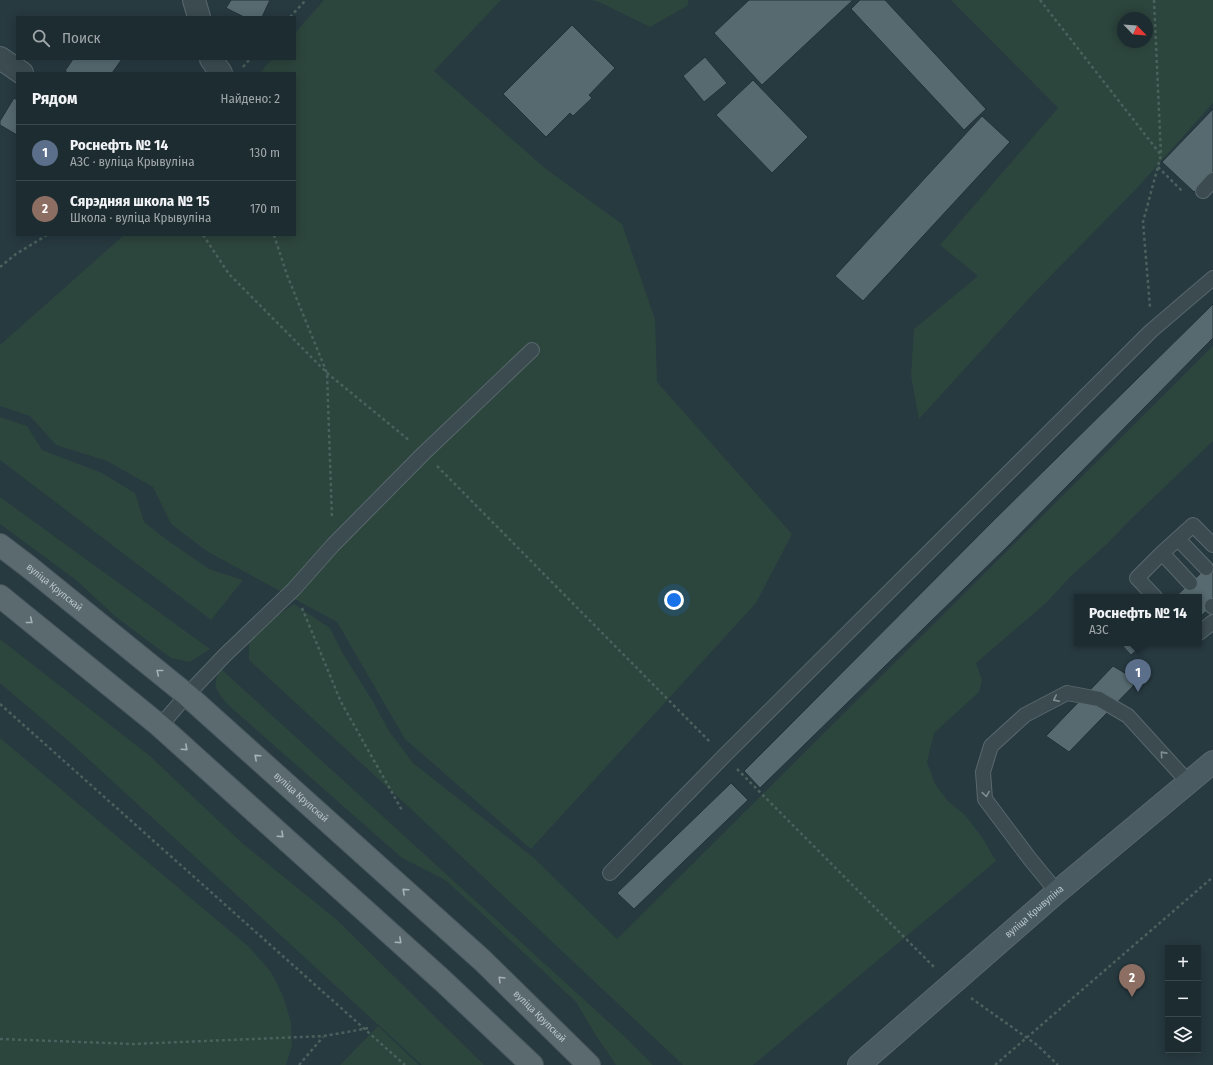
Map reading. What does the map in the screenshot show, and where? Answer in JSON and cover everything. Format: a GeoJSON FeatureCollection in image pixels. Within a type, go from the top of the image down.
{"type":"FeatureCollection","features":[{"type":"Feature","properties":{"kind":"main road","name":"вуліца Крупскай"},"geometry":{"type":"LineString","coordinates":[[0,545],[187,694],[482,960],[589,1065]]}},
{"type":"Feature","properties":{"kind":"main road"},"geometry":{"type":"LineString","coordinates":[[0,596],[160,726],[443,981],[532,1065]]}},
{"type":"Feature","properties":{"kind":"main road","name":"вуліца Крывуліна"},"geometry":{"type":"LineString","coordinates":[[859,1065],[1057,892],[1213,762]]}},
{"type":"Feature","properties":{"kind":"street"},"geometry":{"type":"LineString","coordinates":[[194,0],[199,16]]}},
{"type":"Feature","properties":{"kind":"street"},"geometry":{"type":"LineString","coordinates":[[0,58],[21,72]]}},
{"type":"Feature","properties":{"kind":"street"},"geometry":{"type":"LineString","coordinates":[[212,60],[220,72]]}},
{"type":"Feature","properties":{"kind":"lane"},"geometry":{"type":"LineString","coordinates":[[1203,191],[1213,180]]}},
{"type":"Feature","properties":{"kind":"lane"},"geometry":{"type":"LineString","coordinates":[[610,873],[724,756],[1151,331],[1213,278]]}},
{"type":"Feature","properties":{"kind":"lane"},"geometry":{"type":"LineString","coordinates":[[160,726],[187,694],[225,655],[294,589],[333,545],[424,453],[532,350]]}},
{"type":"Feature","properties":{"kind":"lane"},"geometry":{"type":"LineString","coordinates":[[1152,594],[1137,578],[1193,525],[1213,545]]}},
{"type":"Feature","properties":{"kind":"lane"},"geometry":{"type":"LineString","coordinates":[[1178,539],[1206,568]]}},
{"type":"Feature","properties":{"kind":"lane"},"geometry":{"type":"LineString","coordinates":[[1162,553],[1190,583]]}},
{"type":"Feature","properties":{"kind":"lane"},"geometry":{"type":"LineString","coordinates":[[1202,631],[1213,622]]}},
{"type":"Feature","properties":{"kind":"lane"},"geometry":{"type":"LineString","coordinates":[[1057,892],[985,799],[983,772],[991,746],[1025,715],[1067,694],[1100,699],[1128,716],[1189,783]]}},
{"type":"Feature","properties":{"kind":"path"},"geometry":{"type":"LineString","coordinates":[[291,16],[306,0]]}},
{"type":"Feature","properties":{"kind":"path"},"geometry":{"type":"LineString","coordinates":[[1040,0],[1161,155]]}},
{"type":"Feature","properties":{"kind":"path"},"geometry":{"type":"LineString","coordinates":[[1151,331],[1144,222],[1161,155],[1154,0]]}},
{"type":"Feature","properties":{"kind":"path"},"geometry":{"type":"LineString","coordinates":[[1158,167],[1191,200],[1203,191]]}},
{"type":"Feature","properties":{"kind":"path"},"geometry":{"type":"LineString","coordinates":[[0,267],[16,254],[45,236]]}},
{"type":"Feature","properties":{"kind":"path"},"geometry":{"type":"LineString","coordinates":[[204,236],[229,274],[327,373],[424,453],[951,984],[1037,1045],[1058,1065]]}},
{"type":"Feature","properties":{"kind":"path"},"geometry":{"type":"LineString","coordinates":[[274,236],[287,275],[327,373],[333,545]]}},
{"type":"Feature","properties":{"kind":"path"},"geometry":{"type":"LineString","coordinates":[[294,589],[341,702],[404,812]]}},
{"type":"Feature","properties":{"kind":"path"},"geometry":{"type":"LineString","coordinates":[[0,704],[405,1065]]}},
{"type":"Feature","properties":{"kind":"path"},"geometry":{"type":"LineString","coordinates":[[995,1065],[1213,877]]}},
{"type":"Feature","properties":{"kind":"path"},"geometry":{"type":"LineString","coordinates":[[0,1038],[134,1044],[324,1036],[364,1030],[368,1028]]}},
{"type":"Feature","properties":{"kind":"path"},"geometry":{"type":"LineString","coordinates":[[299,1065],[324,1036]]}},
{"type":"Feature","properties":{"kind":"green space"},"geometry":{"type":"Polygon","coordinates":[[[324,0],[501,0],[434,71],[546,169],[622,224],[655,319],[657,382],[792,534],[756,603],[531,849],[405,739],[337,622],[208,552],[171,524],[153,487],[107,461],[56,445],[30,416],[0,406],[0,345],[123,236],[296,236],[296,72],[261,72],[271,60],[296,60],[296,32],[324,0]]]}},
{"type":"Feature","properties":{"kind":"green space"},"geometry":{"type":"Polygon","coordinates":[[[592,0],[689,0],[687,6],[650,27],[592,0]]]}},
{"type":"Feature","properties":{"kind":"green space"},"geometry":{"type":"Polygon","coordinates":[[[951,0],[1213,0],[1213,103],[1137,188],[1033,294],[919,419],[911,376],[914,329],[978,276],[940,245],[1058,108],[951,0]]]}},
{"type":"Feature","properties":{"kind":"green space"},"geometry":{"type":"Polygon","coordinates":[[[1213,346],[1213,441],[1132,518],[1107,544],[1072,575],[1046,603],[976,663],[982,680],[979,692],[934,733],[927,762],[935,784],[948,801],[965,815],[982,837],[996,861],[753,1065],[683,1065],[411,809],[249,660],[249,641],[272,619],[294,604],[330,628],[342,652],[372,700],[389,731],[413,763],[534,858],[617,939],[1213,346]]]}},
{"type":"Feature","properties":{"kind":"green space"},"geometry":{"type":"Polygon","coordinates":[[[0,417],[27,426],[42,450],[102,473],[135,493],[144,522],[209,569],[243,580],[211,620],[0,460],[0,417]]]}},
{"type":"Feature","properties":{"kind":"green space"},"geometry":{"type":"Polygon","coordinates":[[[0,497],[210,649],[190,662],[171,658],[116,617],[76,580],[0,524],[0,497]]]}},
{"type":"Feature","properties":{"kind":"green space"},"geometry":{"type":"Polygon","coordinates":[[[0,639],[150,756],[242,843],[337,920],[484,1065],[422,1065],[73,745],[0,683],[0,639]]]}},
{"type":"Feature","properties":{"kind":"green space"},"geometry":{"type":"Polygon","coordinates":[[[221,669],[624,1036],[653,1065],[616,1065],[576,1002],[474,906],[445,880],[402,858],[226,703],[216,687],[216,679],[221,669]]]}},
{"type":"Feature","properties":{"kind":"green space"},"geometry":{"type":"Polygon","coordinates":[[[0,738],[249,947],[271,972],[283,996],[291,1022],[292,1045],[286,1065],[0,1065],[0,738]]]}},
{"type":"Feature","properties":{"kind":"green space"},"geometry":{"type":"Polygon","coordinates":[[[378,1026],[419,1065],[340,1065],[378,1026]]]}},
{"type":"Feature","properties":{"kind":"building"},"geometry":{"type":"Polygon","coordinates":[[[231,0],[270,0],[262,16],[242,16],[226,8],[231,0]]]}},
{"type":"Feature","properties":{"kind":"building"},"geometry":{"type":"Polygon","coordinates":[[[749,0],[853,0],[762,85],[714,33],[749,0]]]}},
{"type":"Feature","properties":{"kind":"building"},"geometry":{"type":"Polygon","coordinates":[[[860,0],[885,0],[986,109],[964,130],[851,9],[860,0]]]}},
{"type":"Feature","properties":{"kind":"building"},"geometry":{"type":"Polygon","coordinates":[[[572,25],[615,68],[589,95],[592,98],[573,116],[570,113],[546,137],[503,94],[572,25]]]}},
{"type":"Feature","properties":{"kind":"building"},"geometry":{"type":"Polygon","coordinates":[[[705,57],[727,83],[704,102],[683,76],[705,57]]]}},
{"type":"Feature","properties":{"kind":"building"},"geometry":{"type":"Polygon","coordinates":[[[72,60],[121,60],[113,72],[65,71],[72,60]]]}},
{"type":"Feature","properties":{"kind":"building"},"geometry":{"type":"Polygon","coordinates":[[[753,80],[808,137],[772,173],[716,115],[753,80]]]}},
{"type":"Feature","properties":{"kind":"building"},"geometry":{"type":"Polygon","coordinates":[[[14,98],[16,99],[16,134],[0,125],[0,121],[14,98]]]}},
{"type":"Feature","properties":{"kind":"building"},"geometry":{"type":"Polygon","coordinates":[[[1213,109],[1213,173],[1194,192],[1162,162],[1213,109]]]}},
{"type":"Feature","properties":{"kind":"building"},"geometry":{"type":"Polygon","coordinates":[[[982,116],[1010,142],[863,301],[835,276],[982,116]]]}},
{"type":"Feature","properties":{"kind":"building"},"geometry":{"type":"Polygon","coordinates":[[[1213,304],[1213,338],[1007,547],[760,788],[744,771],[993,521],[1213,304]]]}},
{"type":"Feature","properties":{"kind":"building"},"geometry":{"type":"Polygon","coordinates":[[[1213,562],[1213,605],[1202,615],[1202,594],[1178,594],[1213,562]]]}},
{"type":"Feature","properties":{"kind":"building"},"geometry":{"type":"Polygon","coordinates":[[[1123,646],[1142,646],[1131,655],[1123,646]]]}},
{"type":"Feature","properties":{"kind":"building"},"geometry":{"type":"Polygon","coordinates":[[[1113,666],[1138,681],[1069,752],[1046,736],[1113,666]]]}},
{"type":"Feature","properties":{"kind":"building"},"geometry":{"type":"Polygon","coordinates":[[[731,783],[748,800],[634,909],[617,893],[731,783]]]}},
{"type":"Feature","properties":{"kind":"place","name":"Роснефть № 14"},"geometry":{"type":"Point","coordinates":[1138,692]}},
{"type":"Feature","properties":{"kind":"place","name":"Сярэдняя школа № 15"},"geometry":{"type":"Point","coordinates":[1132,997]}}]}
